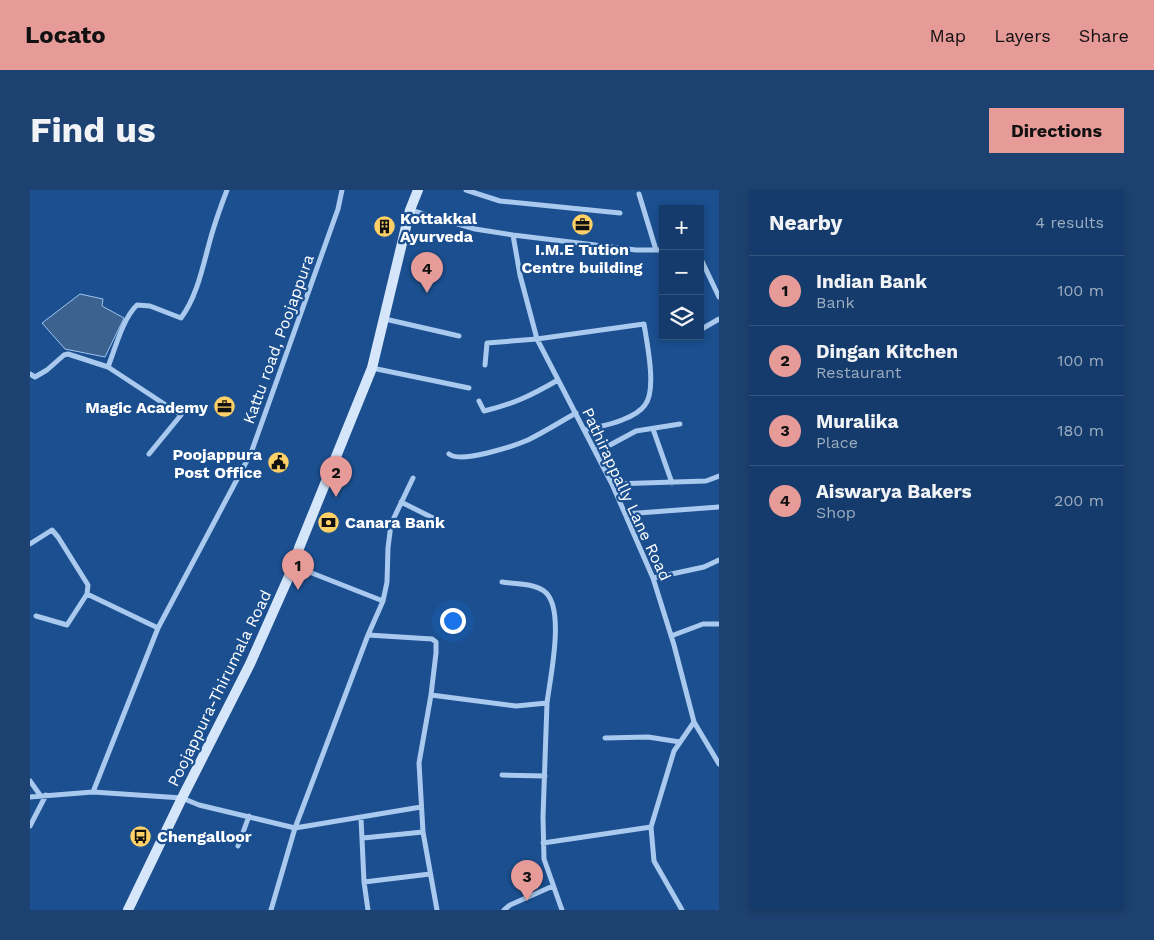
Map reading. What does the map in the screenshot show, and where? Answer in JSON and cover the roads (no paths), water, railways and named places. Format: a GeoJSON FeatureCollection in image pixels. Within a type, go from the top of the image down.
{"type":"FeatureCollection","features":[{"type":"Feature","properties":{"kind":"main road","name":"Poojappura-Thirumala Road"},"geometry":{"type":"LineString","coordinates":[[128,910],[250,664],[294,566],[299,548],[372,368],[410,210],[418,190]]}},
{"type":"Feature","properties":{"kind":"street"},"geometry":{"type":"LineString","coordinates":[[108,367],[132,310],[137,305],[150,306],[181,318],[188,309],[227,190]]}},
{"type":"Feature","properties":{"kind":"street","name":"Kattu road, Poojappura"},"geometry":{"type":"LineString","coordinates":[[93,792],[158,628],[251,453],[338,208],[342,190]]}},
{"type":"Feature","properties":{"kind":"street"},"geometry":{"type":"LineString","coordinates":[[466,190],[500,201],[620,213]]}},
{"type":"Feature","properties":{"kind":"street"},"geometry":{"type":"LineString","coordinates":[[410,210],[475,228],[513,235],[636,250],[656,250],[639,194]]}},
{"type":"Feature","properties":{"kind":"street","name":"Pathirappally Lane Road"},"geometry":{"type":"LineString","coordinates":[[513,235],[520,275],[537,339],[612,484],[653,578],[672,636],[694,722],[719,764]]}},
{"type":"Feature","properties":{"kind":"street"},"geometry":{"type":"LineString","coordinates":[[704,265],[719,297]]}},
{"type":"Feature","properties":{"kind":"street"},"geometry":{"type":"LineString","coordinates":[[385,319],[459,336]]}},
{"type":"Feature","properties":{"kind":"street"},"geometry":{"type":"LineString","coordinates":[[704,328],[719,319]]}},
{"type":"Feature","properties":{"kind":"street"},"geometry":{"type":"LineString","coordinates":[[485,365],[487,343],[537,339],[644,324],[650,382],[646,404],[636,413],[622,420],[585,430]]}},
{"type":"Feature","properties":{"kind":"street"},"geometry":{"type":"LineString","coordinates":[[30,374],[35,377],[68,354],[108,367],[181,415],[149,454]]}},
{"type":"Feature","properties":{"kind":"street"},"geometry":{"type":"LineString","coordinates":[[372,368],[469,388]]}},
{"type":"Feature","properties":{"kind":"street"},"geometry":{"type":"LineString","coordinates":[[479,401],[484,411],[506,406],[528,398],[558,380]]}},
{"type":"Feature","properties":{"kind":"street"},"geometry":{"type":"LineString","coordinates":[[449,454],[453,457],[461,458],[516,444],[528,440],[576,413]]}},
{"type":"Feature","properties":{"kind":"street"},"geometry":{"type":"LineString","coordinates":[[595,450],[610,445],[636,431],[680,424]]}},
{"type":"Feature","properties":{"kind":"street"},"geometry":{"type":"LineString","coordinates":[[653,429],[672,483]]}},
{"type":"Feature","properties":{"kind":"street"},"geometry":{"type":"LineString","coordinates":[[612,484],[706,481],[719,476]]}},
{"type":"Feature","properties":{"kind":"street"},"geometry":{"type":"LineString","coordinates":[[271,910],[295,828],[368,635],[383,601],[387,582],[390,524],[413,478]]}},
{"type":"Feature","properties":{"kind":"street"},"geometry":{"type":"LineString","coordinates":[[401,502],[439,521]]}},
{"type":"Feature","properties":{"kind":"street"},"geometry":{"type":"LineString","coordinates":[[624,514],[719,507]]}},
{"type":"Feature","properties":{"kind":"street"},"geometry":{"type":"LineString","coordinates":[[30,544],[52,530],[88,585],[87,594],[67,625],[36,616]]}},
{"type":"Feature","properties":{"kind":"street"},"geometry":{"type":"LineString","coordinates":[[653,578],[704,567],[719,560]]}},
{"type":"Feature","properties":{"kind":"street"},"geometry":{"type":"LineString","coordinates":[[294,566],[383,601]]}},
{"type":"Feature","properties":{"kind":"street"},"geometry":{"type":"LineString","coordinates":[[502,582],[536,586],[545,591],[551,598],[554,607],[556,624],[546,703],[543,843],[544,859],[562,910]]}},
{"type":"Feature","properties":{"kind":"street"},"geometry":{"type":"LineString","coordinates":[[87,594],[158,628]]}},
{"type":"Feature","properties":{"kind":"street"},"geometry":{"type":"LineString","coordinates":[[672,636],[704,624],[719,624]]}},
{"type":"Feature","properties":{"kind":"street"},"geometry":{"type":"LineString","coordinates":[[368,635],[432,639],[436,642],[431,695],[419,763],[423,832],[438,910]]}},
{"type":"Feature","properties":{"kind":"street"},"geometry":{"type":"LineString","coordinates":[[431,695],[516,706],[546,703]]}},
{"type":"Feature","properties":{"kind":"street"},"geometry":{"type":"LineString","coordinates":[[682,910],[654,861],[651,827],[674,752],[694,722]]}},
{"type":"Feature","properties":{"kind":"street"},"geometry":{"type":"LineString","coordinates":[[605,738],[648,737],[680,742]]}},
{"type":"Feature","properties":{"kind":"street"},"geometry":{"type":"LineString","coordinates":[[502,775],[545,776]]}},
{"type":"Feature","properties":{"kind":"street"},"geometry":{"type":"LineString","coordinates":[[30,781],[43,795]]}},
{"type":"Feature","properties":{"kind":"street"},"geometry":{"type":"LineString","coordinates":[[30,797],[93,792],[182,798],[295,828],[421,807]]}},
{"type":"Feature","properties":{"kind":"street"},"geometry":{"type":"LineString","coordinates":[[30,826],[43,795]]}},
{"type":"Feature","properties":{"kind":"street"},"geometry":{"type":"LineString","coordinates":[[238,846],[249,816]]}},
{"type":"Feature","properties":{"kind":"street"},"geometry":{"type":"LineString","coordinates":[[361,818],[364,882],[368,910]]}},
{"type":"Feature","properties":{"kind":"street"},"geometry":{"type":"LineString","coordinates":[[543,843],[651,827]]}},
{"type":"Feature","properties":{"kind":"street"},"geometry":{"type":"LineString","coordinates":[[363,838],[423,832]]}},
{"type":"Feature","properties":{"kind":"street"},"geometry":{"type":"LineString","coordinates":[[364,882],[430,874]]}},
{"type":"Feature","properties":{"kind":"street"},"geometry":{"type":"LineString","coordinates":[[504,910],[510,905],[553,886]]}},
{"type":"Feature","properties":{"kind":"water"},"geometry":{"type":"Polygon","coordinates":[[[80,294],[103,299],[102,306],[124,318],[105,357],[65,349],[42,323],[80,294]]]}},
{"type":"Feature","properties":{"kind":"place","name":"I.M.E Tution Centre building"},"geometry":{"type":"Point","coordinates":[582,225]}},
{"type":"Feature","properties":{"kind":"place","name":"Kottakkal Ayurveda"},"geometry":{"type":"Point","coordinates":[384,227]}},
{"type":"Feature","properties":{"kind":"place","name":"Aiswarya Bakers"},"geometry":{"type":"Point","coordinates":[427,293]}},
{"type":"Feature","properties":{"kind":"place","name":"Magic Academy"},"geometry":{"type":"Point","coordinates":[224,407]}},
{"type":"Feature","properties":{"kind":"place","name":"Poojappura Post Office"},"geometry":{"type":"Point","coordinates":[278,463]}},
{"type":"Feature","properties":{"kind":"place","name":"Dingan Kitchen"},"geometry":{"type":"Point","coordinates":[336,497]}},
{"type":"Feature","properties":{"kind":"place","name":"Canara Bank"},"geometry":{"type":"Point","coordinates":[329,522]}},
{"type":"Feature","properties":{"kind":"place","name":"Indian Bank"},"geometry":{"type":"Point","coordinates":[298,590]}},
{"type":"Feature","properties":{"kind":"place","name":"Chengalloor"},"geometry":{"type":"Point","coordinates":[141,836]}},
{"type":"Feature","properties":{"kind":"place","name":"Muralika"},"geometry":{"type":"Point","coordinates":[527,901]}}]}
